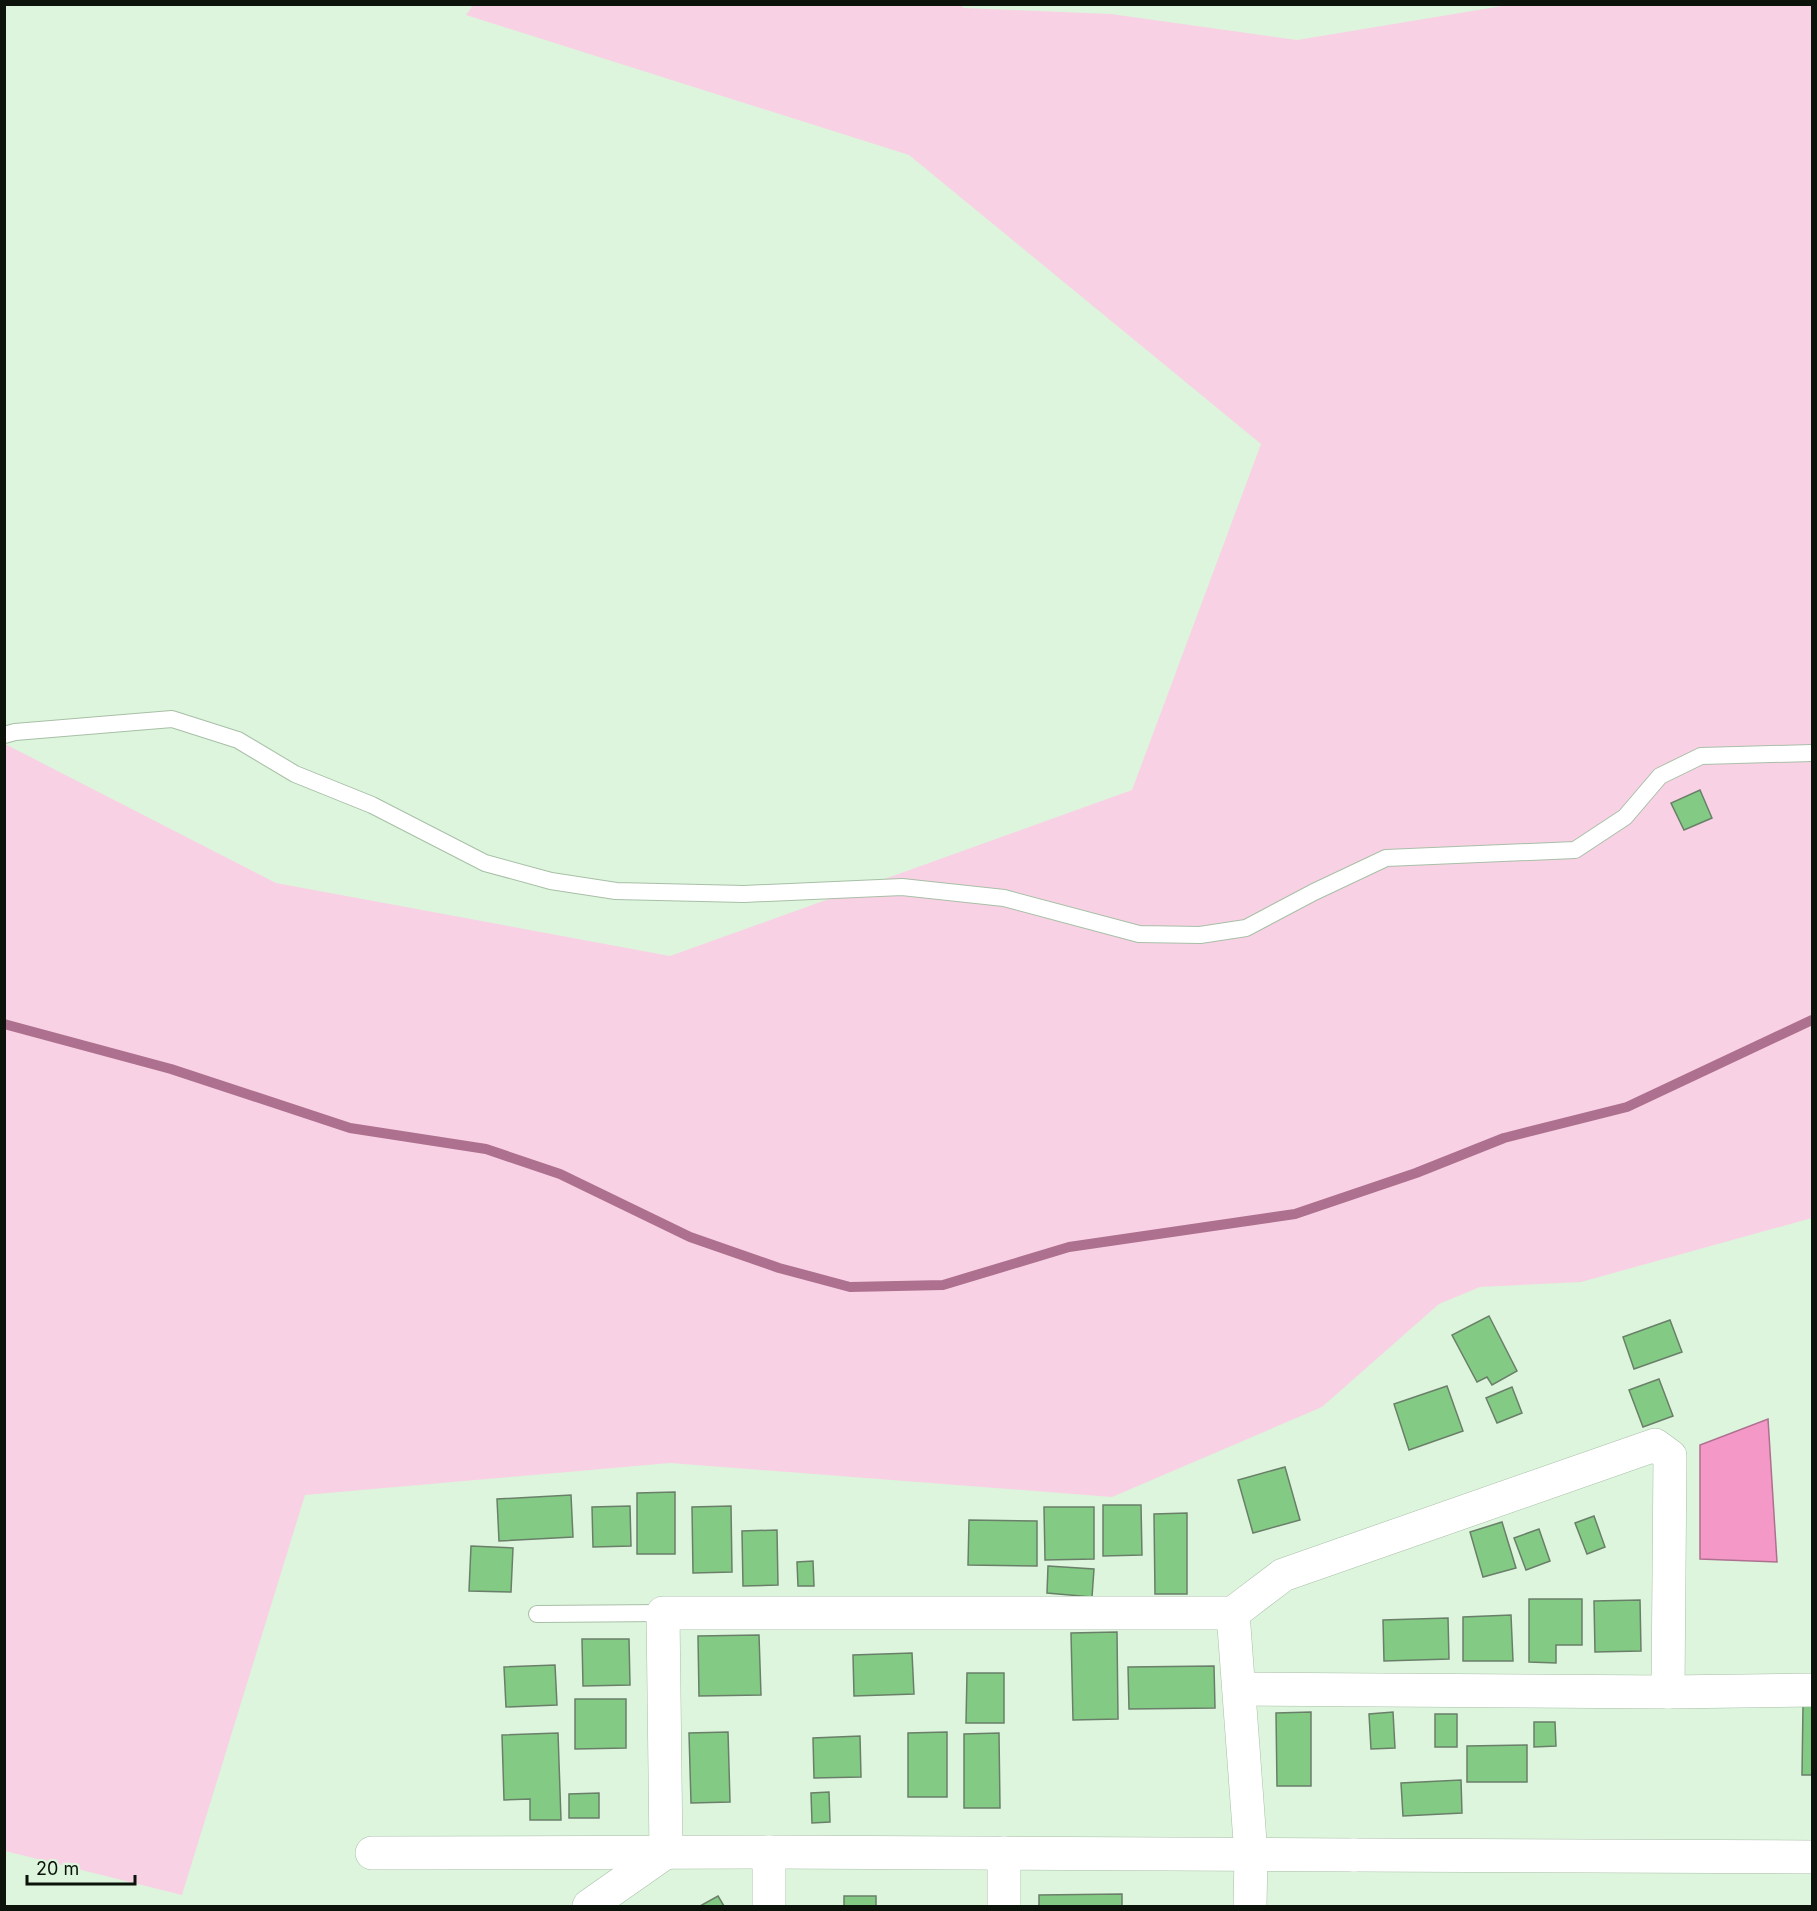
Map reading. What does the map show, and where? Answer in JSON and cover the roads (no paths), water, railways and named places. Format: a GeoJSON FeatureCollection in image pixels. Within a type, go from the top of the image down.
{"type":"FeatureCollection","features":[{"type":"Feature","properties":{"kind":"street"},"geometry":{"type":"LineString","coordinates":[[666,1852],[663,1613],[1233,1612],[1283,1575],[1655,1445],[1670,1455],[1668,1692]]}},
{"type":"Feature","properties":{"kind":"street"},"geometry":{"type":"LineString","coordinates":[[1233,1612],[1251,1855],[1250,1906]]}},
{"type":"Feature","properties":{"kind":"street"},"geometry":{"type":"LineString","coordinates":[[1239,1689],[1668,1692],[1812,1690]]}},
{"type":"Feature","properties":{"kind":"street"},"geometry":{"type":"LineString","coordinates":[[589,1906],[666,1852]]}},
{"type":"Feature","properties":{"kind":"street"},"geometry":{"type":"LineString","coordinates":[[769,1852],[769,1906]]}},
{"type":"Feature","properties":{"kind":"street"},"geometry":{"type":"LineString","coordinates":[[372,1853],[769,1852],[1812,1857]]}},
{"type":"Feature","properties":{"kind":"street"},"geometry":{"type":"LineString","coordinates":[[1004,1853],[1004,1906]]}},
{"type":"Feature","properties":{"kind":"lane"},"geometry":{"type":"LineString","coordinates":[[4,735],[15,732],[172,718],[238,740],[295,774],[372,805],[485,863],[551,881],[616,891],[733,894],[902,887],[1004,898],[1139,934],[1200,935],[1246,928],[1386,858],[1575,850],[1625,817],[1660,776],[1701,756],[1812,753]]}},
{"type":"Feature","properties":{"kind":"lane"},"geometry":{"type":"LineString","coordinates":[[537,1614],[663,1613]]}},
{"type":"Feature","properties":{"kind":"waterway"},"geometry":{"type":"LineString","coordinates":[[4,1024],[171,1069],[350,1128],[486,1149],[560,1174],[690,1237],[779,1268],[850,1287],[943,1285],[1069,1247],[1295,1214],[1416,1173],[1504,1138],[1627,1107],[1812,1020]]}}]}
